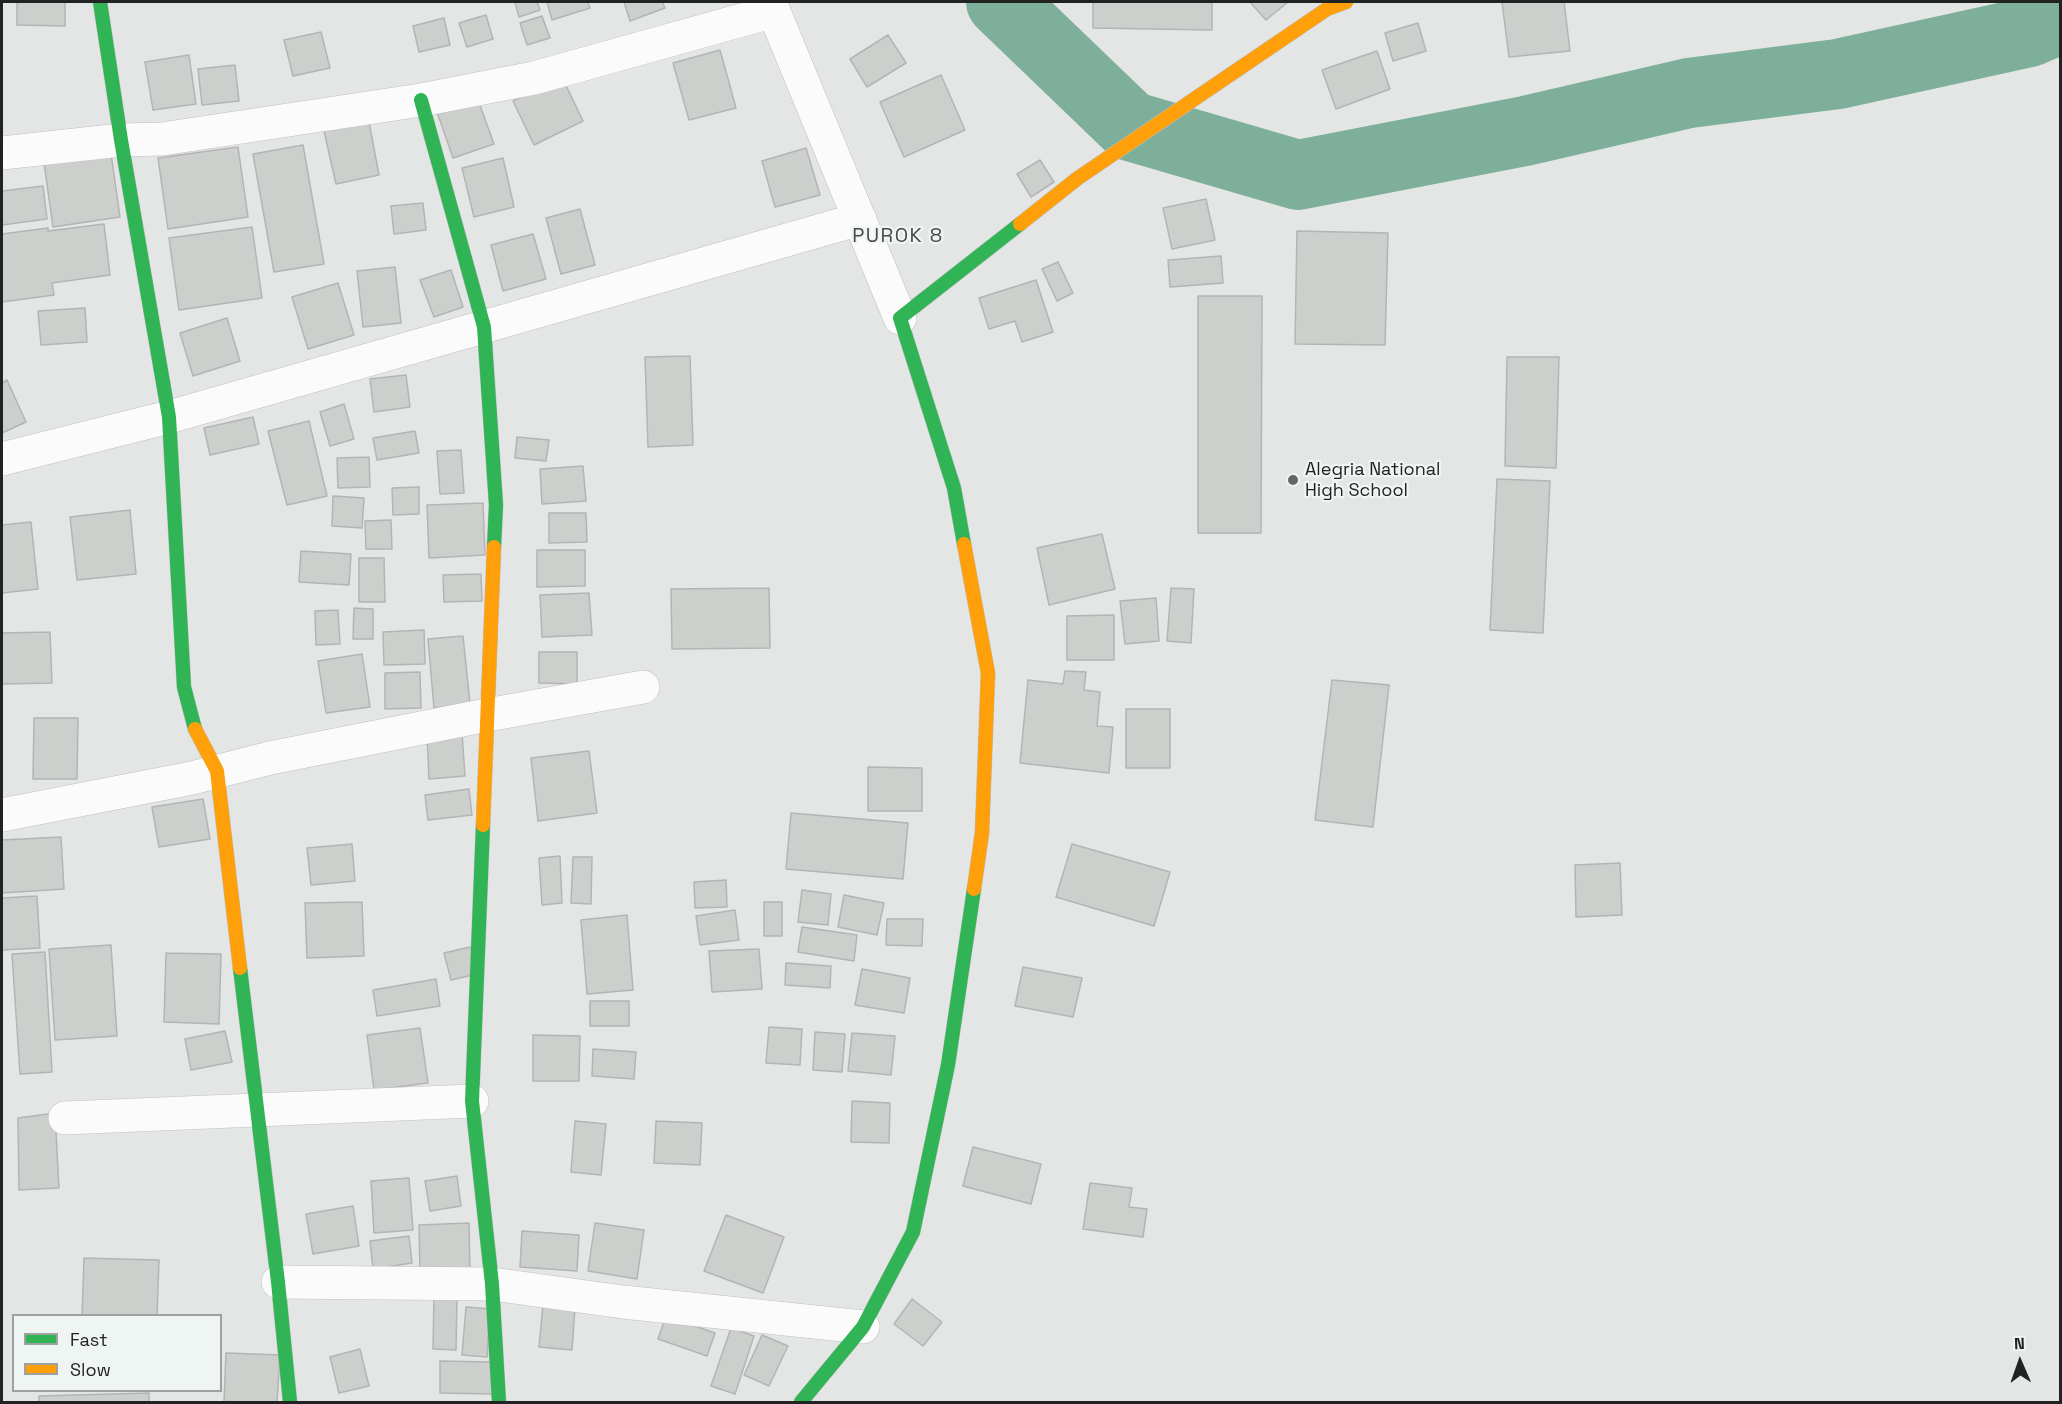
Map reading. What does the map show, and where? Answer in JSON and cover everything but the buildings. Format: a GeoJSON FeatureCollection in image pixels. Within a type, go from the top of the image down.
{"type":"FeatureCollection","features":[{"type":"Feature","properties":{"kind":"street"},"geometry":{"type":"LineString","coordinates":[[100,2],[121,140],[169,417],[184,687],[196,731],[217,771],[278,1282],[290,1402]]}},
{"type":"Feature","properties":{"kind":"street"},"geometry":{"type":"LineString","coordinates":[[900,318],[1078,178],[1327,9],[1346,2]]}},
{"type":"Feature","properties":{"kind":"street"},"geometry":{"type":"LineString","coordinates":[[2,153],[121,140],[162,140],[421,100],[534,78],[772,6],[900,318],[954,488],[988,673],[982,833],[948,1065],[913,1232],[862,1327],[801,1402]]}},
{"type":"Feature","properties":{"kind":"street"},"geometry":{"type":"LineString","coordinates":[[421,100],[484,327],[496,505],[472,1101],[492,1284],[500,1402]]}},
{"type":"Feature","properties":{"kind":"street"},"geometry":{"type":"LineString","coordinates":[[2,459],[169,417],[860,219]]}},
{"type":"Feature","properties":{"kind":"street"},"geometry":{"type":"LineString","coordinates":[[2,815],[192,778],[270,758],[643,687]]}},
{"type":"Feature","properties":{"kind":"street"},"geometry":{"type":"LineString","coordinates":[[65,1118],[472,1101]]}},
{"type":"Feature","properties":{"kind":"street"},"geometry":{"type":"LineString","coordinates":[[278,1282],[492,1284],[623,1302],[862,1327]]}},
{"type":"Feature","properties":{"kind":"waterway"},"geometry":{"type":"LineString","coordinates":[[1001,2],[1130,126],[1298,175],[1525,131],[1689,93],[1838,74],[2029,32],[2060,19]]}},
{"type":"Feature","properties":{"kind":"traffic: fast"},"geometry":{"type":"LineString","coordinates":[[100,2],[121,140],[169,417],[184,687],[195,729]]}},
{"type":"Feature","properties":{"kind":"traffic: fast"},"geometry":{"type":"LineString","coordinates":[[421,100],[484,327],[496,505],[494,547]]}},
{"type":"Feature","properties":{"kind":"traffic: fast"},"geometry":{"type":"LineString","coordinates":[[964,544],[954,488],[900,318],[1020,224]]}},
{"type":"Feature","properties":{"kind":"traffic: fast"},"geometry":{"type":"LineString","coordinates":[[483,825],[472,1101],[492,1284],[499,1402]]}},
{"type":"Feature","properties":{"kind":"traffic: fast"},"geometry":{"type":"LineString","coordinates":[[801,1402],[863,1327],[913,1232],[948,1065],[974,889]]}},
{"type":"Feature","properties":{"kind":"traffic: fast"},"geometry":{"type":"LineString","coordinates":[[240,968],[278,1282],[290,1402]]}},
{"type":"Feature","properties":{"kind":"traffic: slow"},"geometry":{"type":"LineString","coordinates":[[1020,224],[1078,178],[1327,9],[1346,2]]}},
{"type":"Feature","properties":{"kind":"traffic: slow"},"geometry":{"type":"LineString","coordinates":[[964,544],[988,673],[982,833],[974,889]]}},
{"type":"Feature","properties":{"kind":"traffic: slow"},"geometry":{"type":"LineString","coordinates":[[483,825],[494,547]]}},
{"type":"Feature","properties":{"kind":"traffic: slow"},"geometry":{"type":"LineString","coordinates":[[195,729],[217,771],[240,968]]}},
{"type":"Feature","properties":{"kind":"place","name":"Alegria National High School"},"geometry":{"type":"Point","coordinates":[1293,480]}},
{"type":"Feature","properties":{"kind":"district","name":"PUROK 8"},"geometry":{"type":"Point","coordinates":[898,237]}}]}
